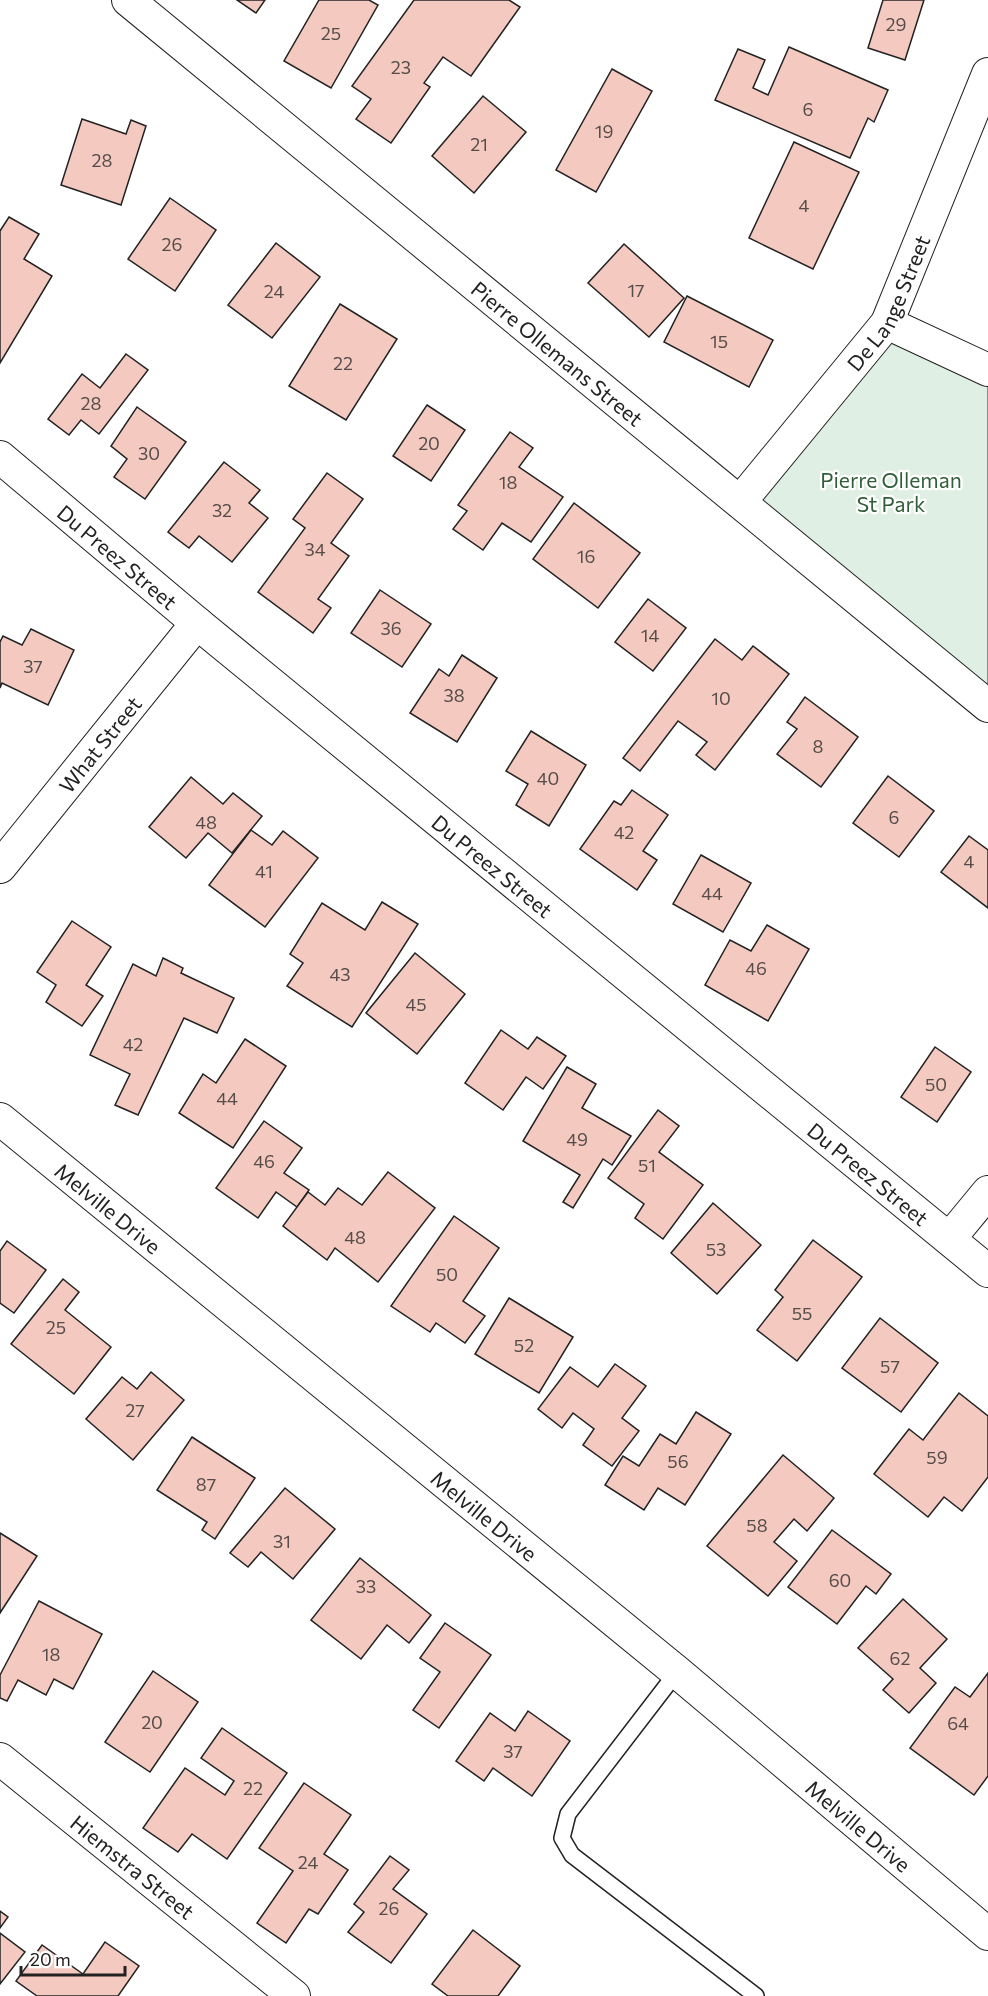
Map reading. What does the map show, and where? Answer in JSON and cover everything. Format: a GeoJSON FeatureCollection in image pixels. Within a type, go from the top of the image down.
{"type":"FeatureCollection","features":[{"type":"Feature","properties":{"kind":"street","name":"Pierre Ollemans Street"},"geometry":{"type":"LineString","coordinates":[[128,0],[988,706]]}},
{"type":"Feature","properties":{"kind":"street","name":"De Lange Street"},"geometry":{"type":"LineString","coordinates":[[740,502],[887,323],[988,74]]}},
{"type":"Feature","properties":{"kind":"street"},"geometry":{"type":"LineString","coordinates":[[887,323],[988,370]]}},
{"type":"Feature","properties":{"kind":"street","name":"Du Preez Street"},"geometry":{"type":"LineString","coordinates":[[0,457],[197,623],[988,1271]]}},
{"type":"Feature","properties":{"kind":"street","name":"What Street"},"geometry":{"type":"LineString","coordinates":[[0,867],[197,623]]}},
{"type":"Feature","properties":{"kind":"street","name":"Melville Drive"},"geometry":{"type":"LineString","coordinates":[[0,1119],[676,1672],[976,1920],[988,1935]]}},
{"type":"Feature","properties":{"kind":"street"},"geometry":{"type":"LineString","coordinates":[[950,1238],[988,1192]]}},
{"type":"Feature","properties":{"kind":"street","name":"Hiemstra Street"},"geometry":{"type":"LineString","coordinates":[[0,1759],[294,1996]]}},
{"type":"Feature","properties":{"kind":"lane"},"geometry":{"type":"LineString","coordinates":[[676,1672],[568,1814],[562,1838],[572,1855],[756,1996]]}},
{"type":"Feature","properties":{"kind":"green space","name":"Pierre Olleman St Park"},"geometry":{"type":"Polygon","coordinates":[[[892,339],[988,386],[988,698],[750,506],[892,339]]]}},
{"type":"Feature","properties":{"kind":"building"},"geometry":{"type":"Polygon","coordinates":[[[237,0],[265,0],[256,13],[237,0]]]}},
{"type":"Feature","properties":{"kind":"building"},"geometry":{"type":"Polygon","coordinates":[[[319,0],[369,0],[378,5],[331,88],[284,61],[319,0]]]}},
{"type":"Feature","properties":{"kind":"building"},"geometry":{"type":"Polygon","coordinates":[[[414,0],[509,0],[520,7],[471,76],[443,57],[424,83],[430,87],[391,143],[356,119],[371,99],[352,86],[414,0]]]}},
{"type":"Feature","properties":{"kind":"building"},"geometry":{"type":"Polygon","coordinates":[[[883,0],[924,0],[905,60],[868,48],[883,0]]]}},
{"type":"Feature","properties":{"kind":"building"},"geometry":{"type":"Polygon","coordinates":[[[789,47],[888,90],[874,122],[868,118],[850,158],[715,100],[738,49],[765,60],[753,88],[768,95],[789,47]]]}},
{"type":"Feature","properties":{"kind":"building"},"geometry":{"type":"Polygon","coordinates":[[[612,69],[652,91],[596,192],[556,170],[612,69]]]}},
{"type":"Feature","properties":{"kind":"building"},"geometry":{"type":"Polygon","coordinates":[[[483,96],[526,132],[474,193],[432,156],[483,96]]]}},
{"type":"Feature","properties":{"kind":"building"},"geometry":{"type":"Polygon","coordinates":[[[82,119],[126,134],[131,120],[146,126],[121,205],[61,185],[82,119]]]}},
{"type":"Feature","properties":{"kind":"building"},"geometry":{"type":"Polygon","coordinates":[[[794,142],[859,172],[813,269],[749,238],[794,142]]]}},
{"type":"Feature","properties":{"kind":"building"},"geometry":{"type":"Polygon","coordinates":[[[170,198],[216,230],[175,291],[128,259],[170,198]]]}},
{"type":"Feature","properties":{"kind":"building"},"geometry":{"type":"Polygon","coordinates":[[[9,217],[39,234],[24,259],[52,276],[0,363],[0,231],[9,217]]]}},
{"type":"Feature","properties":{"kind":"building"},"geometry":{"type":"Polygon","coordinates":[[[276,243],[320,277],[272,338],[228,305],[276,243]]]}},
{"type":"Feature","properties":{"kind":"building"},"geometry":{"type":"Polygon","coordinates":[[[624,244],[684,298],[649,337],[588,283],[624,244]]]}},
{"type":"Feature","properties":{"kind":"building"},"geometry":{"type":"Polygon","coordinates":[[[687,296],[773,340],[749,387],[664,342],[687,296]]]}},
{"type":"Feature","properties":{"kind":"building"},"geometry":{"type":"Polygon","coordinates":[[[340,304],[397,339],[346,420],[289,386],[340,304]]]}},
{"type":"Feature","properties":{"kind":"building"},"geometry":{"type":"Polygon","coordinates":[[[126,354],[148,370],[99,434],[81,420],[69,435],[48,419],[82,374],[100,388],[126,354]]]}},
{"type":"Feature","properties":{"kind":"building"},"geometry":{"type":"Polygon","coordinates":[[[427,405],[465,430],[431,481],[393,456],[427,405]]]}},
{"type":"Feature","properties":{"kind":"building"},"geometry":{"type":"Polygon","coordinates":[[[137,407],[186,442],[145,499],[114,477],[127,459],[111,446],[137,407]]]}},
{"type":"Feature","properties":{"kind":"building"},"geometry":{"type":"Polygon","coordinates":[[[510,432],[533,448],[519,467],[563,497],[531,542],[502,523],[483,550],[453,529],[467,511],[458,505],[510,432]]]}},
{"type":"Feature","properties":{"kind":"building"},"geometry":{"type":"Polygon","coordinates":[[[224,462],[260,490],[249,503],[268,518],[232,562],[199,536],[189,548],[168,532],[224,462]]]}},
{"type":"Feature","properties":{"kind":"building"},"geometry":{"type":"Polygon","coordinates":[[[327,473],[363,499],[331,543],[349,556],[318,599],[331,608],[313,633],[258,592],[305,528],[293,519],[327,473]]]}},
{"type":"Feature","properties":{"kind":"building"},"geometry":{"type":"Polygon","coordinates":[[[574,503],[640,553],[598,608],[533,559],[574,503]]]}},
{"type":"Feature","properties":{"kind":"building"},"geometry":{"type":"Polygon","coordinates":[[[380,590],[431,624],[402,667],[351,633],[380,590]]]}},
{"type":"Feature","properties":{"kind":"building"},"geometry":{"type":"Polygon","coordinates":[[[648,599],[686,628],[653,671],[615,642],[648,599]]]}},
{"type":"Feature","properties":{"kind":"building"},"geometry":{"type":"Polygon","coordinates":[[[31,629],[74,650],[48,705],[2,683],[0,688],[0,642],[3,636],[22,645],[31,629]]]}},
{"type":"Feature","properties":{"kind":"building"},"geometry":{"type":"Polygon","coordinates":[[[715,639],[742,660],[753,646],[789,674],[715,770],[696,755],[707,742],[678,721],[640,771],[623,758],[715,639]]]}},
{"type":"Feature","properties":{"kind":"building"},"geometry":{"type":"Polygon","coordinates":[[[462,655],[497,678],[457,742],[410,713],[439,669],[449,676],[462,655]]]}},
{"type":"Feature","properties":{"kind":"building"},"geometry":{"type":"Polygon","coordinates":[[[805,697],[858,737],[821,787],[777,754],[797,729],[787,722],[805,697]]]}},
{"type":"Feature","properties":{"kind":"building"},"geometry":{"type":"Polygon","coordinates":[[[531,731],[586,765],[549,826],[516,805],[528,784],[506,771],[531,731]]]}},
{"type":"Feature","properties":{"kind":"building"},"geometry":{"type":"Polygon","coordinates":[[[888,776],[934,811],[899,857],[853,823],[888,776]]]}},
{"type":"Feature","properties":{"kind":"building"},"geometry":{"type":"Polygon","coordinates":[[[191,777],[223,804],[233,793],[262,816],[232,853],[208,833],[186,858],[149,827],[191,777]]]}},
{"type":"Feature","properties":{"kind":"building"},"geometry":{"type":"Polygon","coordinates":[[[632,790],[668,815],[643,851],[657,860],[637,890],[580,849],[614,801],[621,805],[632,790]]]}},
{"type":"Feature","properties":{"kind":"building"},"geometry":{"type":"Polygon","coordinates":[[[251,830],[272,845],[283,831],[318,858],[265,927],[209,885],[251,830]]]}},
{"type":"Feature","properties":{"kind":"building"},"geometry":{"type":"Polygon","coordinates":[[[969,836],[988,850],[988,908],[941,872],[969,836]]]}},
{"type":"Feature","properties":{"kind":"building"},"geometry":{"type":"Polygon","coordinates":[[[701,855],[751,883],[723,932],[673,904],[701,855]]]}},
{"type":"Feature","properties":{"kind":"building"},"geometry":{"type":"Polygon","coordinates":[[[382,902],[418,924],[352,1027],[287,986],[303,963],[290,954],[322,903],[365,930],[382,902]]]}},
{"type":"Feature","properties":{"kind":"building"},"geometry":{"type":"Polygon","coordinates":[[[72,921],[111,947],[86,985],[103,996],[82,1026],[46,1002],[56,985],[37,972],[72,921]]]}},
{"type":"Feature","properties":{"kind":"building"},"geometry":{"type":"Polygon","coordinates":[[[767,925],[809,949],[768,1021],[705,985],[730,940],[751,951],[767,925]]]}},
{"type":"Feature","properties":{"kind":"building"},"geometry":{"type":"Polygon","coordinates":[[[415,953],[465,994],[417,1054],[366,1013],[415,953]]]}},
{"type":"Feature","properties":{"kind":"building"},"geometry":{"type":"Polygon","coordinates":[[[163,958],[183,968],[181,973],[234,998],[217,1033],[184,1018],[138,1115],[115,1105],[130,1074],[90,1055],[133,964],[156,976],[163,958]]]}},
{"type":"Feature","properties":{"kind":"building"},"geometry":{"type":"Polygon","coordinates":[[[501,1030],[528,1049],[537,1037],[566,1056],[543,1089],[526,1077],[503,1110],[465,1083],[501,1030]]]}},
{"type":"Feature","properties":{"kind":"building"},"geometry":{"type":"Polygon","coordinates":[[[245,1039],[286,1066],[233,1148],[179,1113],[203,1074],[216,1083],[245,1039]]]}},
{"type":"Feature","properties":{"kind":"building"},"geometry":{"type":"Polygon","coordinates":[[[935,1047],[971,1072],[937,1122],[901,1097],[935,1047]]]}},
{"type":"Feature","properties":{"kind":"building"},"geometry":{"type":"Polygon","coordinates":[[[567,1067],[596,1084],[582,1108],[631,1136],[612,1165],[603,1159],[573,1208],[563,1202],[580,1175],[523,1141],[567,1067]]]}},
{"type":"Feature","properties":{"kind":"building"},"geometry":{"type":"Polygon","coordinates":[[[658,1110],[679,1126],[659,1152],[703,1185],[663,1239],[635,1218],[644,1204],[608,1178],[658,1110]]]}},
{"type":"Feature","properties":{"kind":"building"},"geometry":{"type":"Polygon","coordinates":[[[264,1121],[302,1148],[284,1173],[309,1190],[297,1207],[276,1192],[258,1218],[216,1188],[264,1121]]]}},
{"type":"Feature","properties":{"kind":"building"},"geometry":{"type":"Polygon","coordinates":[[[388,1172],[435,1208],[378,1282],[335,1248],[327,1260],[283,1226],[308,1192],[325,1205],[338,1188],[362,1205],[388,1172]]]}},
{"type":"Feature","properties":{"kind":"building"},"geometry":{"type":"Polygon","coordinates":[[[713,1203],[761,1245],[717,1294],[671,1253],[713,1203]]]}},
{"type":"Feature","properties":{"kind":"building"},"geometry":{"type":"Polygon","coordinates":[[[454,1216],[499,1248],[463,1301],[485,1316],[465,1343],[436,1323],[430,1332],[391,1306],[454,1216]]]}},
{"type":"Feature","properties":{"kind":"building"},"geometry":{"type":"Polygon","coordinates":[[[813,1240],[862,1277],[797,1361],[757,1330],[783,1297],[775,1290],[813,1240]]]}},
{"type":"Feature","properties":{"kind":"building"},"geometry":{"type":"Polygon","coordinates":[[[7,1241],[46,1270],[14,1313],[0,1303],[0,1251],[7,1241]]]}},
{"type":"Feature","properties":{"kind":"building"},"geometry":{"type":"Polygon","coordinates":[[[63,1279],[79,1292],[65,1310],[111,1347],[74,1394],[11,1344],[63,1279]]]}},
{"type":"Feature","properties":{"kind":"building"},"geometry":{"type":"Polygon","coordinates":[[[509,1298],[573,1337],[539,1393],[475,1354],[509,1298]]]}},
{"type":"Feature","properties":{"kind":"building"},"geometry":{"type":"Polygon","coordinates":[[[880,1318],[938,1363],[901,1412],[842,1368],[880,1318]]]}},
{"type":"Feature","properties":{"kind":"building"},"geometry":{"type":"Polygon","coordinates":[[[615,1364],[646,1386],[622,1418],[639,1431],[612,1466],[583,1445],[594,1429],[573,1413],[562,1428],[538,1409],[570,1367],[598,1387],[615,1364]]]}},
{"type":"Feature","properties":{"kind":"building"},"geometry":{"type":"Polygon","coordinates":[[[151,1372],[184,1400],[133,1460],[86,1419],[122,1377],[137,1389],[151,1372]]]}},
{"type":"Feature","properties":{"kind":"building"},"geometry":{"type":"Polygon","coordinates":[[[959,1393],[988,1416],[988,1477],[962,1511],[944,1497],[928,1517],[874,1474],[909,1429],[923,1440],[959,1393]]]}},
{"type":"Feature","properties":{"kind":"building"},"geometry":{"type":"Polygon","coordinates":[[[696,1412],[731,1434],[685,1505],[658,1488],[644,1510],[605,1485],[623,1456],[639,1466],[660,1434],[676,1444],[696,1412]]]}},
{"type":"Feature","properties":{"kind":"building"},"geometry":{"type":"Polygon","coordinates":[[[192,1437],[255,1478],[215,1539],[202,1530],[207,1522],[157,1490],[192,1437]]]}},
{"type":"Feature","properties":{"kind":"building"},"geometry":{"type":"Polygon","coordinates":[[[783,1455],[834,1498],[807,1531],[794,1519],[774,1542],[797,1561],[768,1596],[707,1546],[783,1455]]]}},
{"type":"Feature","properties":{"kind":"building"},"geometry":{"type":"Polygon","coordinates":[[[285,1488],[335,1529],[293,1579],[261,1552],[248,1567],[230,1553],[285,1488]]]}},
{"type":"Feature","properties":{"kind":"building"},"geometry":{"type":"Polygon","coordinates":[[[832,1530],[891,1574],[876,1594],[866,1586],[837,1624],[788,1587],[832,1530]]]}},
{"type":"Feature","properties":{"kind":"building"},"geometry":{"type":"Polygon","coordinates":[[[0,1533],[37,1556],[0,1613],[0,1533]]]}},
{"type":"Feature","properties":{"kind":"building"},"geometry":{"type":"Polygon","coordinates":[[[360,1558],[431,1615],[409,1643],[387,1625],[361,1659],[311,1620],[360,1558]]]}},
{"type":"Feature","properties":{"kind":"building"},"geometry":{"type":"Polygon","coordinates":[[[903,1599],[947,1639],[920,1668],[936,1683],[909,1713],[883,1690],[893,1679],[858,1648],[903,1599]]]}},
{"type":"Feature","properties":{"kind":"building"},"geometry":{"type":"Polygon","coordinates":[[[39,1601],[102,1634],[73,1689],[54,1679],[46,1695],[18,1680],[7,1701],[0,1698],[0,1675],[39,1601]]]}},
{"type":"Feature","properties":{"kind":"building"},"geometry":{"type":"Polygon","coordinates":[[[445,1623],[491,1655],[439,1728],[413,1710],[440,1672],[420,1658],[445,1623]]]}},
{"type":"Feature","properties":{"kind":"building"},"geometry":{"type":"Polygon","coordinates":[[[153,1671],[198,1702],[150,1772],[105,1742],[153,1671]]]}},
{"type":"Feature","properties":{"kind":"building"},"geometry":{"type":"Polygon","coordinates":[[[988,1673],[988,1776],[974,1795],[910,1748],[955,1687],[970,1697],[988,1673]]]}},
{"type":"Feature","properties":{"kind":"building"},"geometry":{"type":"Polygon","coordinates":[[[528,1711],[570,1741],[532,1796],[493,1768],[484,1781],[456,1761],[490,1713],[515,1731],[528,1711]]]}},
{"type":"Feature","properties":{"kind":"building"},"geometry":{"type":"Polygon","coordinates":[[[222,1728],[287,1773],[227,1859],[192,1834],[178,1852],[143,1828],[185,1768],[225,1795],[234,1781],[201,1758],[222,1728]]]}},
{"type":"Feature","properties":{"kind":"building"},"geometry":{"type":"Polygon","coordinates":[[[304,1783],[351,1815],[324,1854],[348,1870],[318,1914],[309,1909],[286,1943],[257,1923],[293,1871],[259,1848],[304,1783]]]}},
{"type":"Feature","properties":{"kind":"building"},"geometry":{"type":"Polygon","coordinates":[[[390,1856],[409,1870],[393,1889],[427,1914],[391,1963],[348,1932],[364,1912],[354,1904],[390,1856]]]}},
{"type":"Feature","properties":{"kind":"building"},"geometry":{"type":"Polygon","coordinates":[[[0,1911],[8,1917],[0,1928],[0,1911]]]}},
{"type":"Feature","properties":{"kind":"building"},"geometry":{"type":"Polygon","coordinates":[[[473,1930],[520,1966],[498,1996],[448,1996],[432,1984],[473,1930]]]}},
{"type":"Feature","properties":{"kind":"building"},"geometry":{"type":"Polygon","coordinates":[[[0,1933],[25,1952],[0,1984],[0,1933]]]}},
{"type":"Feature","properties":{"kind":"building"},"geometry":{"type":"Polygon","coordinates":[[[105,1942],[139,1966],[118,1996],[37,1996],[16,1981],[42,1945],[83,1974],[105,1942]]]}}]}
